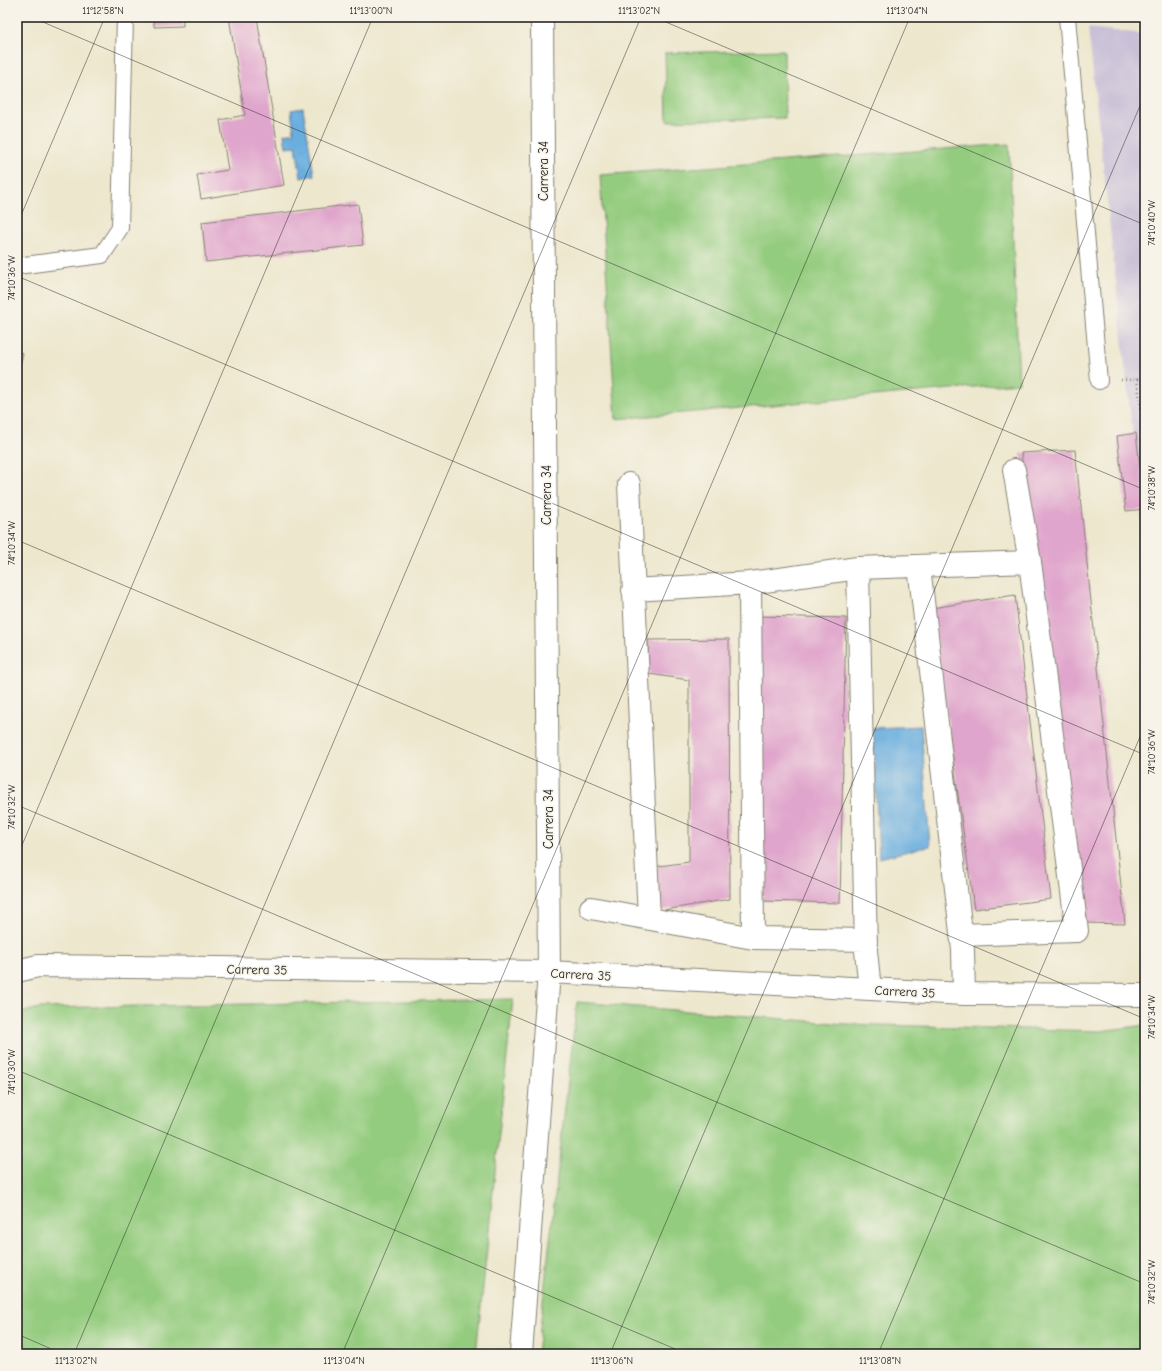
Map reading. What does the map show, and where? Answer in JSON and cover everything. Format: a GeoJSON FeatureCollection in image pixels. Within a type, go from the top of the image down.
{"type":"FeatureCollection","features":[{"type":"Feature","properties":{"kind":"street","name":"Carrera 34"},"geometry":{"type":"LineString","coordinates":[[521,1354],[549,972],[542,17]]}},
{"type":"Feature","properties":{"kind":"street"},"geometry":{"type":"LineString","coordinates":[[961,935],[1077,930],[1030,562],[1014,470]]}},
{"type":"Feature","properties":{"kind":"street"},"geometry":{"type":"LineString","coordinates":[[628,484],[649,918]]}},
{"type":"Feature","properties":{"kind":"street"},"geometry":{"type":"LineString","coordinates":[[633,590],[750,582],[858,568],[1030,562]]}},
{"type":"Feature","properties":{"kind":"street"},"geometry":{"type":"LineString","coordinates":[[919,566],[961,935],[964,994]]}},
{"type":"Feature","properties":{"kind":"street"},"geometry":{"type":"LineString","coordinates":[[858,568],[866,940],[870,989]]}},
{"type":"Feature","properties":{"kind":"street"},"geometry":{"type":"LineString","coordinates":[[750,582],[753,938]]}},
{"type":"Feature","properties":{"kind":"street"},"geometry":{"type":"LineString","coordinates":[[591,908],[753,938],[866,940]]}},
{"type":"Feature","properties":{"kind":"street","name":"Carrera 35"},"geometry":{"type":"LineString","coordinates":[[17,971],[38,966],[549,972],[964,994],[1145,995]]}},
{"type":"Feature","properties":{"kind":"lane"},"geometry":{"type":"LineString","coordinates":[[17,266],[102,255],[120,228],[125,17]]}},
{"type":"Feature","properties":{"kind":"lane"},"geometry":{"type":"LineString","coordinates":[[1067,17],[1099,381]]}},
{"type":"Feature","properties":{"kind":"path"},"geometry":{"type":"LineString","coordinates":[[1137,379],[1145,435]]}},
{"type":"Feature","properties":{"kind":"shaded area"},"geometry":{"type":"Polygon","coordinates":[[[1088,28],[1145,34],[1145,548],[1088,28]]]}},
{"type":"Feature","properties":{"kind":"green space"},"geometry":{"type":"Polygon","coordinates":[[[784,50],[785,118],[667,121],[665,53],[784,50]]]}},
{"type":"Feature","properties":{"kind":"green space"},"geometry":{"type":"Polygon","coordinates":[[[1009,144],[1019,383],[616,419],[600,175],[1009,144]]]}},
{"type":"Feature","properties":{"kind":"green space"},"geometry":{"type":"Polygon","coordinates":[[[513,999],[476,1354],[17,1354],[17,1014],[39,1008],[513,999]]]}},
{"type":"Feature","properties":{"kind":"green space"},"geometry":{"type":"Polygon","coordinates":[[[577,1002],[845,1024],[1101,1031],[1145,1025],[1145,1354],[537,1354],[577,1002]]]}},
{"type":"Feature","properties":{"kind":"water"},"geometry":{"type":"Polygon","coordinates":[[[303,108],[314,175],[301,178],[296,146],[286,147],[284,134],[294,132],[291,110],[303,108]]]}},
{"type":"Feature","properties":{"kind":"water"},"geometry":{"type":"Polygon","coordinates":[[[921,726],[930,846],[879,858],[873,728],[921,726]]]}},
{"type":"Feature","properties":{"kind":"building"},"geometry":{"type":"Polygon","coordinates":[[[154,17],[183,17],[183,26],[154,27],[154,17]]]}},
{"type":"Feature","properties":{"kind":"building"},"geometry":{"type":"Polygon","coordinates":[[[229,17],[257,17],[284,185],[201,199],[197,175],[228,170],[220,120],[245,115],[229,17]]]}},
{"type":"Feature","properties":{"kind":"building"},"geometry":{"type":"Polygon","coordinates":[[[358,204],[363,245],[206,262],[202,222],[358,204]]]}},
{"type":"Feature","properties":{"kind":"building"},"geometry":{"type":"Polygon","coordinates":[[[17,351],[23,353],[18,375],[17,375],[17,351]]]}},
{"type":"Feature","properties":{"kind":"building"},"geometry":{"type":"Polygon","coordinates":[[[1136,433],[1145,509],[1126,511],[1117,436],[1136,433]]]}},
{"type":"Feature","properties":{"kind":"building"},"geometry":{"type":"Polygon","coordinates":[[[1075,450],[1125,924],[1085,923],[1021,453],[1075,450]]]}},
{"type":"Feature","properties":{"kind":"building"},"geometry":{"type":"Polygon","coordinates":[[[1015,595],[1051,899],[974,909],[932,608],[1015,595]]]}},
{"type":"Feature","properties":{"kind":"building"},"geometry":{"type":"Polygon","coordinates":[[[756,616],[846,618],[840,903],[763,901],[756,616]]]}},
{"type":"Feature","properties":{"kind":"building"},"geometry":{"type":"Polygon","coordinates":[[[729,639],[730,899],[652,912],[652,867],[689,862],[689,680],[649,674],[648,640],[729,639]]]}}]}
